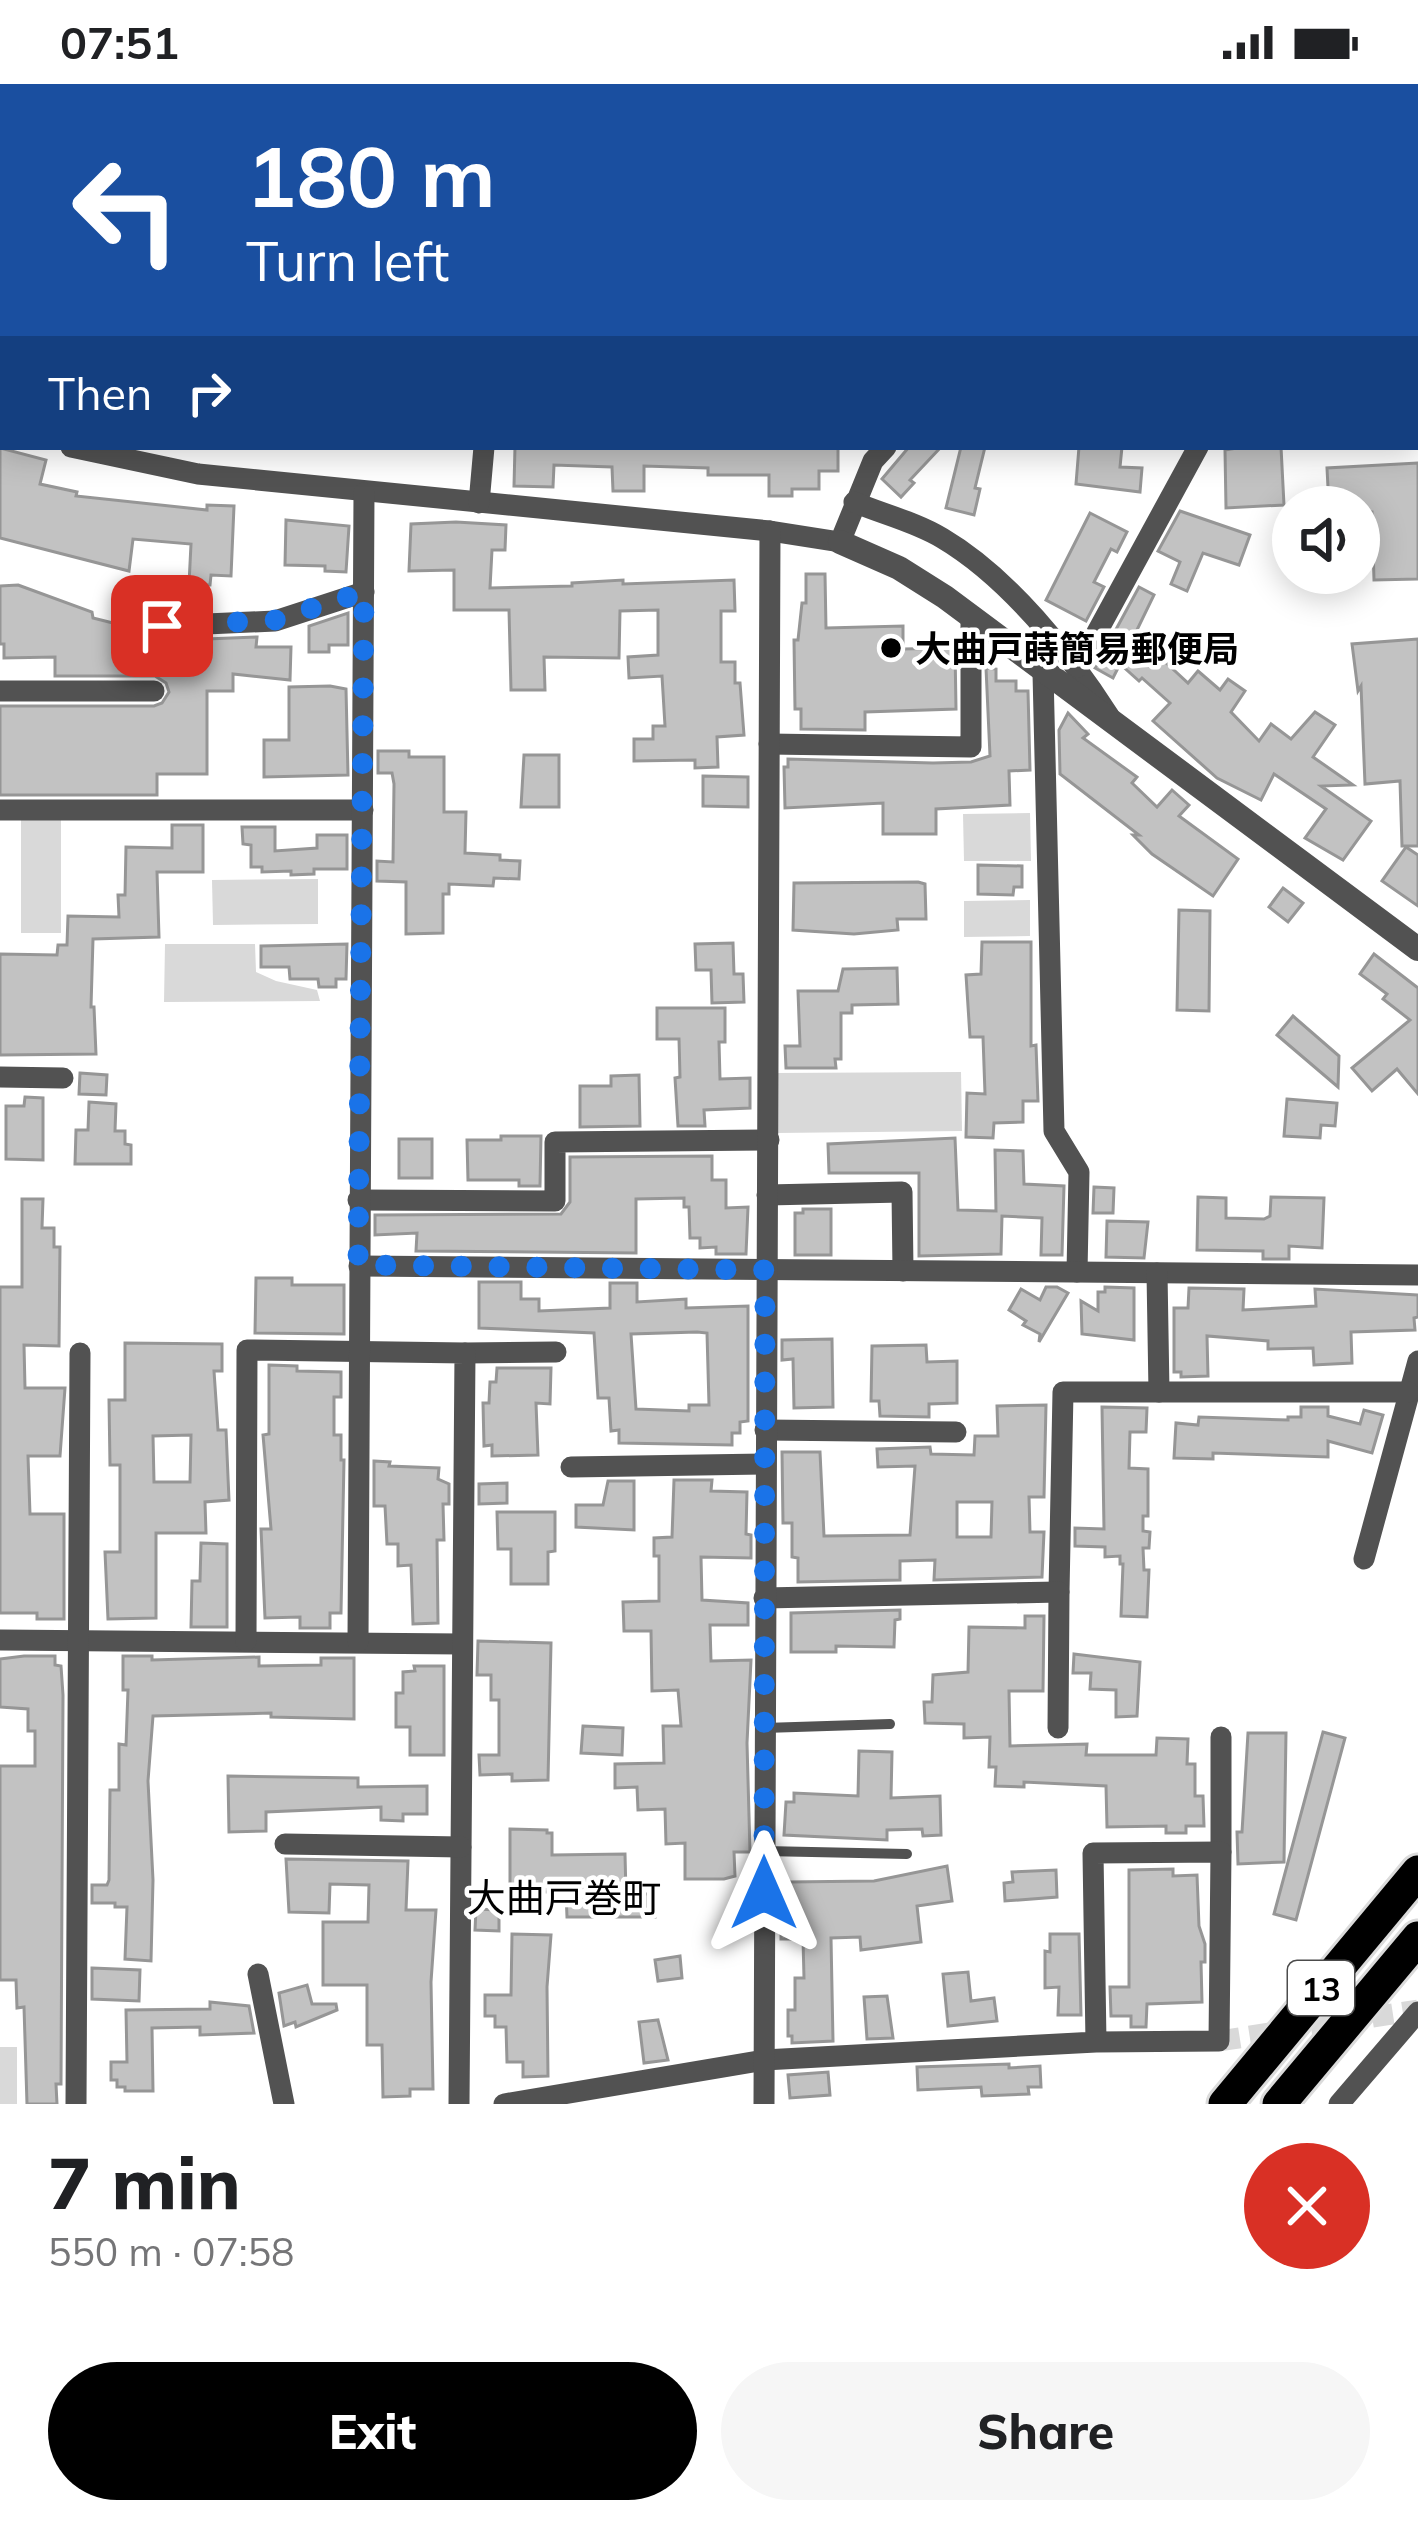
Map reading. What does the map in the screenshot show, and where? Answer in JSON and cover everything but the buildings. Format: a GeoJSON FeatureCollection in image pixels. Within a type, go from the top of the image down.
{"type":"FeatureCollection","features":[{"type":"Feature","properties":{"kind":"highway","name":"13"},"geometry":{"type":"LineString","coordinates":[[1225,2104],[1418,1872]]}},
{"type":"Feature","properties":{"kind":"highway","name":"13"},"geometry":{"type":"LineString","coordinates":[[1280,2104],[1418,1938]]}},
{"type":"Feature","properties":{"kind":"street"},"geometry":{"type":"LineString","coordinates":[[95,450],[364,493],[770,530],[840,542],[898,568],[971,617],[1418,949]]}},
{"type":"Feature","properties":{"kind":"street"},"geometry":{"type":"LineString","coordinates":[[479,503],[484,450]]}},
{"type":"Feature","properties":{"kind":"street"},"geometry":{"type":"LineString","coordinates":[[840,542],[873,461],[883,450]]}},
{"type":"Feature","properties":{"kind":"street"},"geometry":{"type":"LineString","coordinates":[[1078,667],[1196,450]]}},
{"type":"Feature","properties":{"kind":"street"},"geometry":{"type":"LineString","coordinates":[[358,1642],[364,493]]}},
{"type":"Feature","properties":{"kind":"street"},"geometry":{"type":"LineString","coordinates":[[854,502],[942,538],[1007,590],[1078,667],[1117,728]]}},
{"type":"Feature","properties":{"kind":"street"},"geometry":{"type":"LineString","coordinates":[[764,2104],[770,530]]}},
{"type":"Feature","properties":{"kind":"street"},"geometry":{"type":"LineString","coordinates":[[162,626],[275,620],[364,592]]}},
{"type":"Feature","properties":{"kind":"street"},"geometry":{"type":"LineString","coordinates":[[769,744],[971,747],[971,617]]}},
{"type":"Feature","properties":{"kind":"street"},"geometry":{"type":"LineString","coordinates":[[1043,673],[1054,1131],[1079,1172],[1077,1272]]}},
{"type":"Feature","properties":{"kind":"street"},"geometry":{"type":"LineString","coordinates":[[0,691],[154,692]]}},
{"type":"Feature","properties":{"kind":"street"},"geometry":{"type":"LineString","coordinates":[[0,810],[363,810]]}},
{"type":"Feature","properties":{"kind":"street"},"geometry":{"type":"LineString","coordinates":[[0,1077],[63,1078]]}},
{"type":"Feature","properties":{"kind":"street"},"geometry":{"type":"LineString","coordinates":[[358,1200],[555,1201],[555,1142],[769,1140]]}},
{"type":"Feature","properties":{"kind":"street"},"geometry":{"type":"LineString","coordinates":[[767,1195],[902,1192],[903,1271]]}},
{"type":"Feature","properties":{"kind":"street"},"geometry":{"type":"LineString","coordinates":[[358,1265],[1418,1275]]}},
{"type":"Feature","properties":{"kind":"street"},"geometry":{"type":"LineString","coordinates":[[1157,1273],[1159,1392]]}},
{"type":"Feature","properties":{"kind":"street"},"geometry":{"type":"LineString","coordinates":[[246,1641],[247,1350],[556,1352]]}},
{"type":"Feature","properties":{"kind":"street"},"geometry":{"type":"LineString","coordinates":[[76,2104],[80,1353]]}},
{"type":"Feature","properties":{"kind":"street"},"geometry":{"type":"LineString","coordinates":[[459,2104],[465,1353]]}},
{"type":"Feature","properties":{"kind":"street"},"geometry":{"type":"LineString","coordinates":[[1364,1559],[1418,1361]]}},
{"type":"Feature","properties":{"kind":"street"},"geometry":{"type":"LineString","coordinates":[[1058,1728],[1063,1392],[1408,1392]]}},
{"type":"Feature","properties":{"kind":"street"},"geometry":{"type":"LineString","coordinates":[[765,1430],[956,1432]]}},
{"type":"Feature","properties":{"kind":"street"},"geometry":{"type":"LineString","coordinates":[[571,1467],[765,1464]]}},
{"type":"Feature","properties":{"kind":"street"},"geometry":{"type":"LineString","coordinates":[[764,1598],[1059,1592]]}},
{"type":"Feature","properties":{"kind":"street"},"geometry":{"type":"LineString","coordinates":[[0,1640],[462,1644]]}},
{"type":"Feature","properties":{"kind":"street"},"geometry":{"type":"LineString","coordinates":[[505,2104],[764,2060],[1096,2042],[1219,2042],[1221,1737]]}},
{"type":"Feature","properties":{"kind":"street"},"geometry":{"type":"LineString","coordinates":[[285,1844],[461,1846]]}},
{"type":"Feature","properties":{"kind":"street"},"geometry":{"type":"LineString","coordinates":[[1096,2042],[1093,1853],[1221,1852]]}},
{"type":"Feature","properties":{"kind":"street"},"geometry":{"type":"LineString","coordinates":[[257,1974],[284,2104]]}},
{"type":"Feature","properties":{"kind":"street"},"geometry":{"type":"LineString","coordinates":[[1339,2104],[1418,2012]]}},
{"type":"Feature","properties":{"kind":"lane"},"geometry":{"type":"LineString","coordinates":[[764,1728],[890,1724]]}},
{"type":"Feature","properties":{"kind":"lane"},"geometry":{"type":"LineString","coordinates":[[764,1851],[908,1854]]}},
{"type":"Feature","properties":{"kind":"shaded area"},"geometry":{"type":"Polygon","coordinates":[[[1030,813],[1031,861],[964,861],[963,814],[1030,813]]]}},
{"type":"Feature","properties":{"kind":"shaded area"},"geometry":{"type":"Polygon","coordinates":[[[21,820],[61,820],[61,933],[21,933],[21,820]]]}},
{"type":"Feature","properties":{"kind":"shaded area"},"geometry":{"type":"Polygon","coordinates":[[[318,879],[318,924],[213,925],[212,880],[318,879]]]}},
{"type":"Feature","properties":{"kind":"shaded area"},"geometry":{"type":"Polygon","coordinates":[[[1030,900],[1030,936],[964,937],[964,901],[1030,900]]]}},
{"type":"Feature","properties":{"kind":"shaded area"},"geometry":{"type":"Polygon","coordinates":[[[165,944],[255,944],[256,972],[317,990],[320,1001],[164,1002],[165,944]]]}},
{"type":"Feature","properties":{"kind":"shaded area"},"geometry":{"type":"Polygon","coordinates":[[[961,1072],[962,1131],[776,1133],[775,1073],[961,1072]]]}},
{"type":"Feature","properties":{"kind":"shaded area"},"geometry":{"type":"Polygon","coordinates":[[[0,2047],[17,2047],[17,2104],[0,2104],[0,2047]]]}},
{"type":"Feature","properties":{"kind":"tunnel"},"geometry":{"type":"LineString","coordinates":[[1219,2041],[1418,2010]]}},
{"type":"Feature","properties":{"kind":"place","name":"大曲戸蒔簡易郵便局"},"geometry":{"type":"Point","coordinates":[891,648]}},
{"type":"Feature","properties":{"kind":"district","name":"大曲戸巻町"},"geometry":{"type":"Point","coordinates":[564,1897]}},
{"type":"Feature","properties":{"kind":"route"},"geometry":{"type":"LineString","coordinates":[[162,626],[275,620],[364,592],[358,1265],[765,1270],[764,1893]]}}]}
